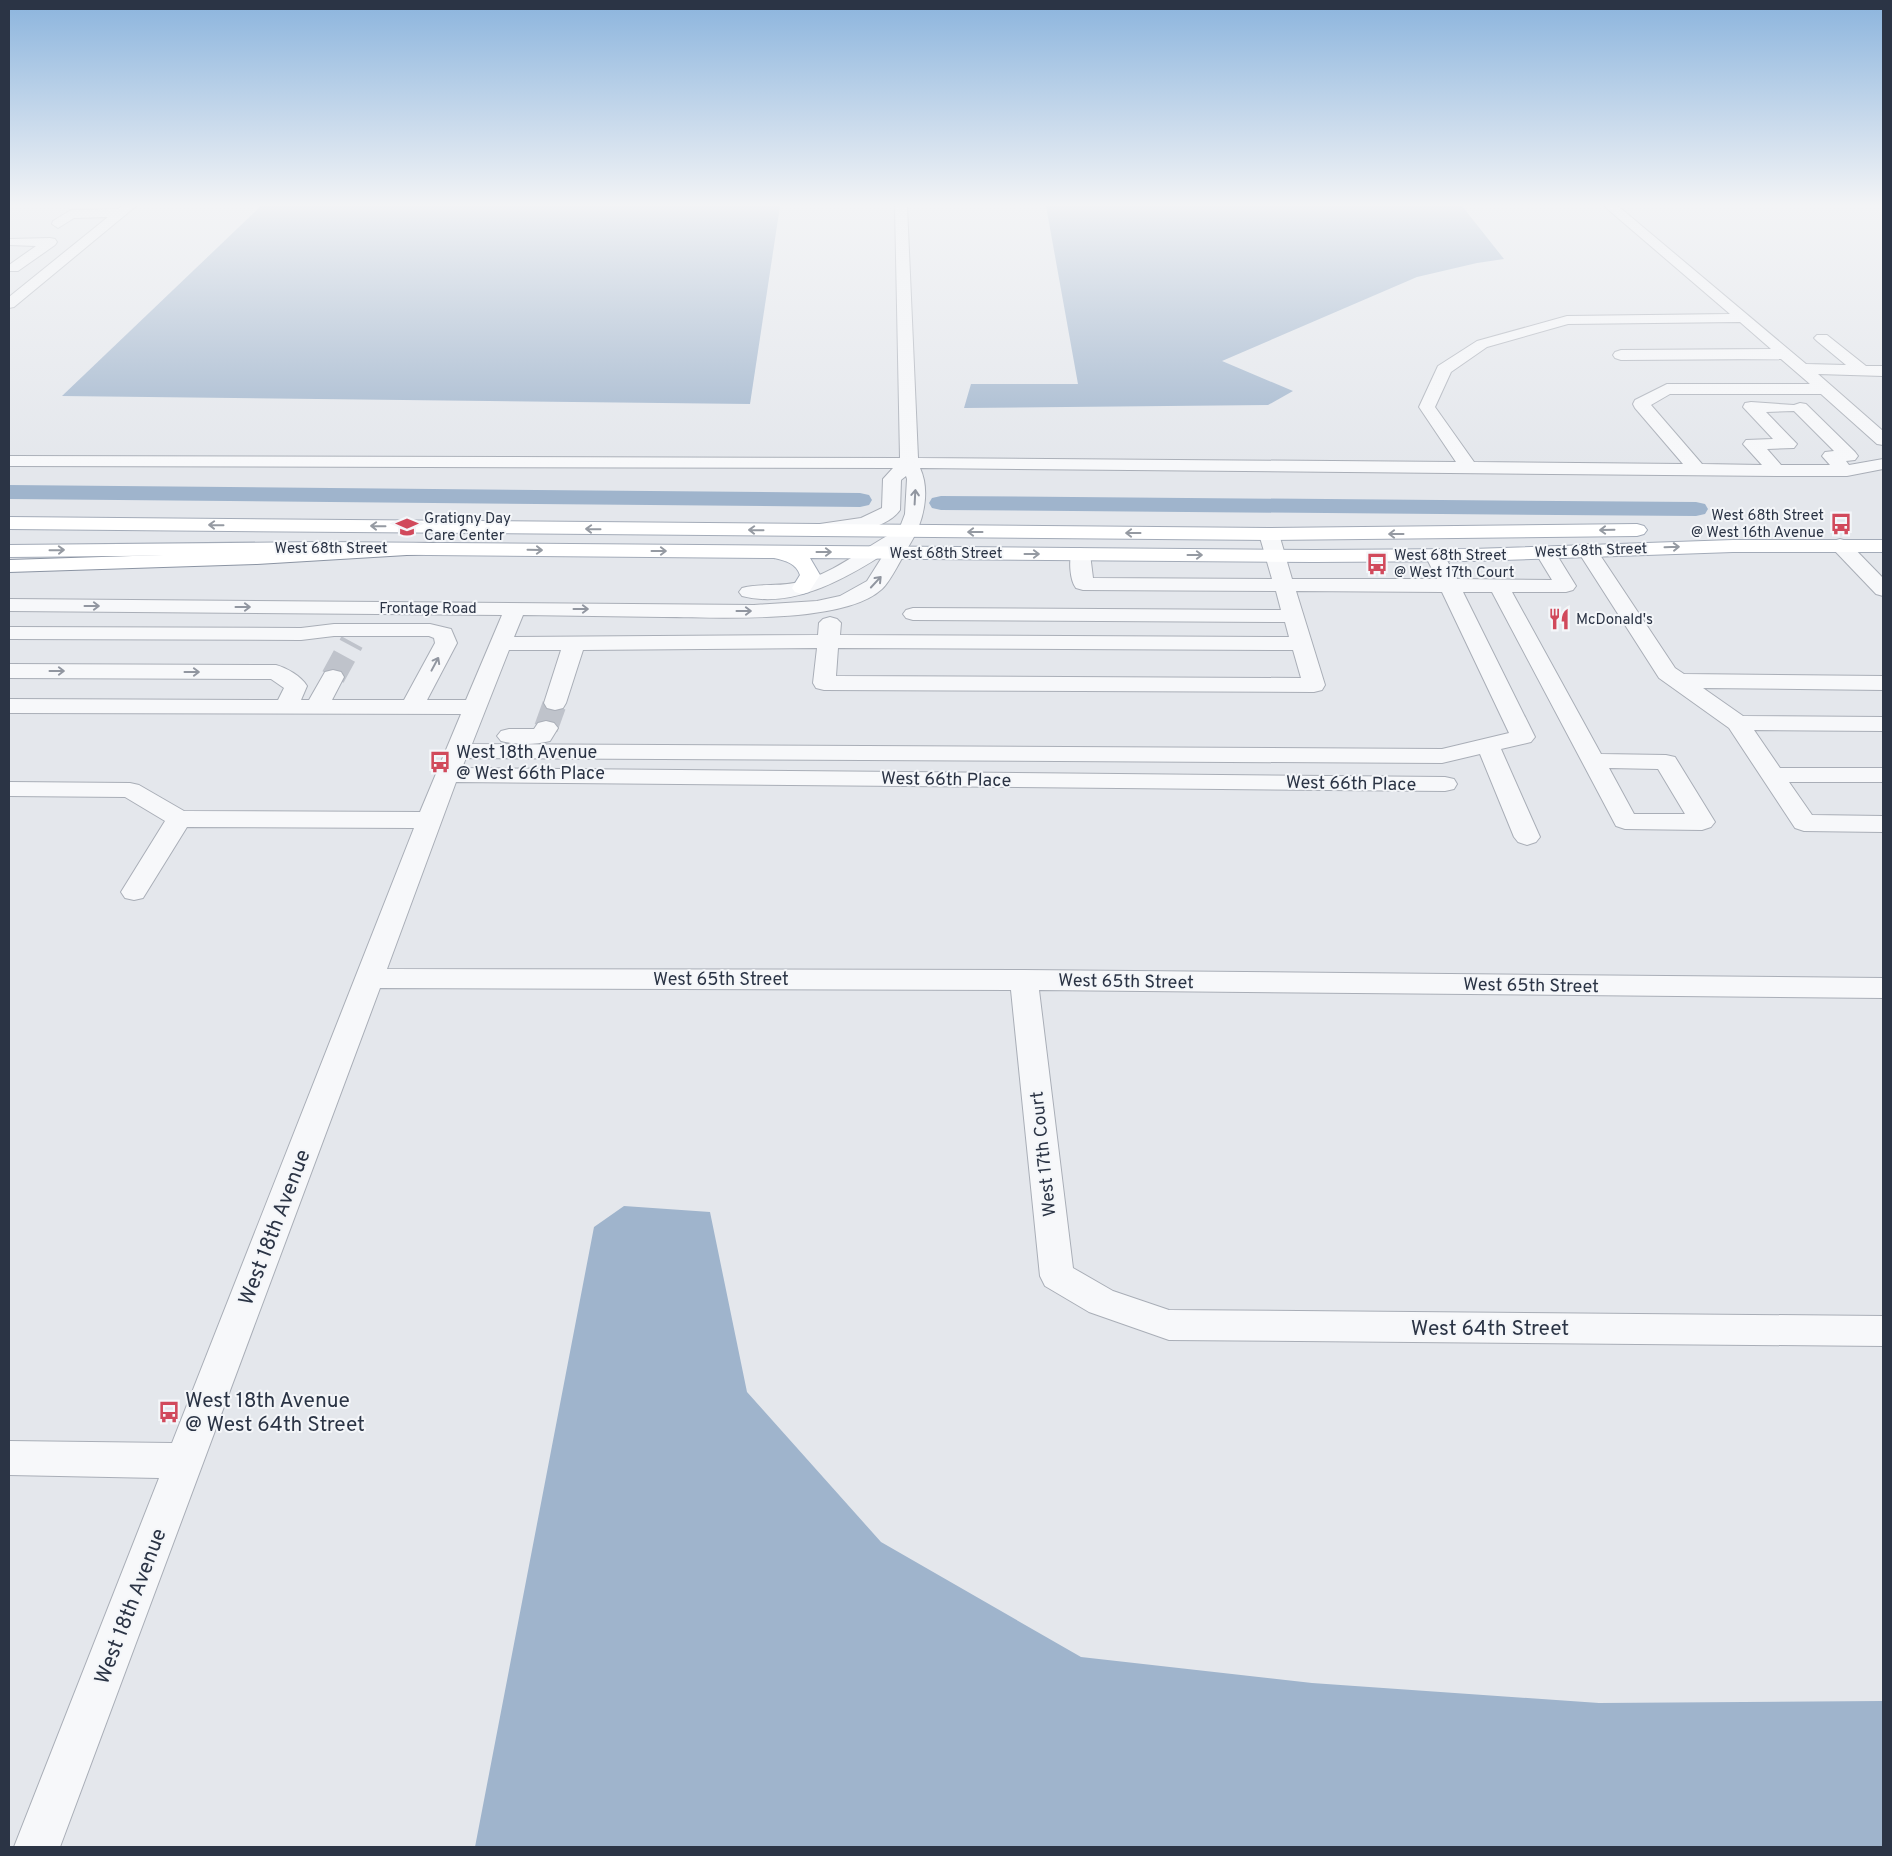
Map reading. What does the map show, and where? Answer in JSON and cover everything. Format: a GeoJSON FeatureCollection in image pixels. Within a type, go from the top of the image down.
{"type":"FeatureCollection","features":[{"type":"Feature","properties":{"kind":"main road","name":"West 68th Street"},"geometry":{"type":"LineString","coordinates":[[9,523],[908,532],[1272,544],[1435,555],[1733,546],[1883,546]]}},
{"type":"Feature","properties":{"kind":"main road"},"geometry":{"type":"LineString","coordinates":[[1694,529],[1883,530]]}},
{"type":"Feature","properties":{"kind":"main road","name":"West 68th Street"},"geometry":{"type":"LineString","coordinates":[[9,551],[262,548],[1080,554],[1272,544],[1656,530]]}},
{"type":"Feature","properties":{"kind":"main road"},"geometry":{"type":"LineString","coordinates":[[9,566],[257,558],[433,549]]}},
{"type":"Feature","properties":{"kind":"main road"},"geometry":{"type":"LineString","coordinates":[[776,552],[799,559],[808,566],[810,575],[802,588]]}},
{"type":"Feature","properties":{"kind":"street"},"geometry":{"type":"LineString","coordinates":[[9,304],[23,293]]}},
{"type":"Feature","properties":{"kind":"street"},"geometry":{"type":"LineString","coordinates":[[903,293],[908,463],[916,479],[914,514],[908,532],[875,585],[839,602],[828,641],[824,683],[1314,685],[1272,544]]}},
{"type":"Feature","properties":{"kind":"street"},"geometry":{"type":"LineString","coordinates":[[1714,293],[1883,440]]}},
{"type":"Feature","properties":{"kind":"street"},"geometry":{"type":"LineString","coordinates":[[1470,468],[1427,407],[1444,370],[1482,344],[1567,320],[1744,318]]}},
{"type":"Feature","properties":{"kind":"street"},"geometry":{"type":"LineString","coordinates":[[1822,338],[1861,370]]}},
{"type":"Feature","properties":{"kind":"street"},"geometry":{"type":"LineString","coordinates":[[1621,355],[1794,362],[1861,370],[1883,370]]}},
{"type":"Feature","properties":{"kind":"street"},"geometry":{"type":"LineString","coordinates":[[1708,389],[1681,362],[1794,362]]}},
{"type":"Feature","properties":{"kind":"street"},"geometry":{"type":"LineString","coordinates":[[1697,470],[1641,404],[1667,389],[1825,389]]}},
{"type":"Feature","properties":{"kind":"street"},"geometry":{"type":"LineString","coordinates":[[1800,408],[1850,456],[1798,456],[1752,408],[1800,408],[1847,408]]}},
{"type":"Feature","properties":{"kind":"street"},"geometry":{"type":"LineString","coordinates":[[1777,471],[1752,444],[1788,444]]}},
{"type":"Feature","properties":{"kind":"street"},"geometry":{"type":"LineString","coordinates":[[1831,456],[1847,471],[1883,479]]}},
{"type":"Feature","properties":{"kind":"street"},"geometry":{"type":"LineString","coordinates":[[9,461],[908,463],[1777,471],[1847,471],[1883,464]]}},
{"type":"Feature","properties":{"kind":"street"},"geometry":{"type":"LineString","coordinates":[[804,531],[870,522],[883,517],[891,510],[892,479],[908,463]]}},
{"type":"Feature","properties":{"kind":"street","name":"Frontage Road"},"geometry":{"type":"LineString","coordinates":[[9,586],[763,592],[802,588],[832,575],[908,532]]}},
{"type":"Feature","properties":{"kind":"street"},"geometry":{"type":"LineString","coordinates":[[1840,546],[1882,587]]}},
{"type":"Feature","properties":{"kind":"street"},"geometry":{"type":"LineString","coordinates":[[1587,550],[1666,672],[1738,723],[1804,823],[1883,824]]}},
{"type":"Feature","properties":{"kind":"street"},"geometry":{"type":"LineString","coordinates":[[1083,584],[1566,586],[1545,552]]}},
{"type":"Feature","properties":{"kind":"street"},"geometry":{"type":"LineString","coordinates":[[1080,554],[1085,615]]}},
{"type":"Feature","properties":{"kind":"street"},"geometry":{"type":"LineString","coordinates":[[9,706],[412,707],[461,742],[1442,756],[1523,737],[1435,555]]}},
{"type":"Feature","properties":{"kind":"street"},"geometry":{"type":"LineString","coordinates":[[1499,586],[1593,761]]}},
{"type":"Feature","properties":{"kind":"street"},"geometry":{"type":"LineString","coordinates":[[9,654],[18,633],[52,606],[70,587]]}},
{"type":"Feature","properties":{"kind":"street"},"geometry":{"type":"LineString","coordinates":[[515,609],[544,597],[577,591]]}},
{"type":"Feature","properties":{"kind":"street","name":"Frontage Road"},"geometry":{"type":"LineString","coordinates":[[9,605],[754,611],[788,610],[839,602]]}},
{"type":"Feature","properties":{"kind":"street"},"geometry":{"type":"LineString","coordinates":[[117,706],[194,607]]}},
{"type":"Feature","properties":{"kind":"street","name":"West 18th Avenue"},"geometry":{"type":"LineString","coordinates":[[36,1847],[186,1461],[430,820],[515,609]]}},
{"type":"Feature","properties":{"kind":"street"},"geometry":{"type":"LineString","coordinates":[[913,614],[1293,616]]}},
{"type":"Feature","properties":{"kind":"street"},"geometry":{"type":"LineString","coordinates":[[18,633],[302,634],[355,636],[430,630],[443,634],[446,643],[412,707]]}},
{"type":"Feature","properties":{"kind":"street"},"geometry":{"type":"LineString","coordinates":[[501,644],[828,641],[1302,644]]}},
{"type":"Feature","properties":{"kind":"street"},"geometry":{"type":"LineString","coordinates":[[555,702],[574,643]]}},
{"type":"Feature","properties":{"kind":"street"},"geometry":{"type":"LineString","coordinates":[[9,671],[276,672],[296,686],[286,707]]}},
{"type":"Feature","properties":{"kind":"street"},"geometry":{"type":"LineString","coordinates":[[317,707],[333,677]]}},
{"type":"Feature","properties":{"kind":"street"},"geometry":{"type":"LineString","coordinates":[[1679,681],[1883,683]]}},
{"type":"Feature","properties":{"kind":"street"},"geometry":{"type":"LineString","coordinates":[[1738,723],[1883,724]]}},
{"type":"Feature","properties":{"kind":"street"},"geometry":{"type":"LineString","coordinates":[[461,742],[539,736],[544,734],[546,728]]}},
{"type":"Feature","properties":{"kind":"street","name":"West 66th Place"},"geometry":{"type":"LineString","coordinates":[[461,742],[1445,784]]}},
{"type":"Feature","properties":{"kind":"street"},"geometry":{"type":"LineString","coordinates":[[1488,746],[1527,837]]}},
{"type":"Feature","properties":{"kind":"street"},"geometry":{"type":"LineString","coordinates":[[1772,775],[1883,775]]}},
{"type":"Feature","properties":{"kind":"street"},"geometry":{"type":"LineString","coordinates":[[9,789],[130,790],[179,819],[430,820]]}},
{"type":"Feature","properties":{"kind":"street"},"geometry":{"type":"LineString","coordinates":[[134,892],[179,819]]}},
{"type":"Feature","properties":{"kind":"street","name":"West 65th Street"},"geometry":{"type":"LineString","coordinates":[[370,978],[1024,980],[1883,988]]}},
{"type":"Feature","properties":{"kind":"street","name":"West 17th Court"},"geometry":{"type":"LineString","coordinates":[[1024,980],[1057,1276],[1101,1302]]}},
{"type":"Feature","properties":{"kind":"street","name":"West 64th Street"},"geometry":{"type":"LineString","coordinates":[[1101,1302],[1169,1325],[1883,1331]]}},
{"type":"Feature","properties":{"kind":"street"},"geometry":{"type":"LineString","coordinates":[[9,1458],[186,1461]]}},
{"type":"Feature","properties":{"kind":"water"},"geometry":{"type":"Polygon","coordinates":[[[170,293],[767,293],[750,404],[62,396],[170,293]]]}},
{"type":"Feature","properties":{"kind":"water"},"geometry":{"type":"Polygon","coordinates":[[[1062,293],[1381,293],[1222,361],[1293,391],[1268,405],[964,408],[971,384],[1078,384],[1062,293]]]}},
{"type":"Feature","properties":{"kind":"water"},"geometry":{"type":"Polygon","coordinates":[[[624,1206],[710,1212],[747,1392],[881,1542],[1081,1657],[1312,1683],[1599,1703],[1883,1701],[1883,1847],[475,1847],[594,1227],[624,1206]]]}},
{"type":"Feature","properties":{"kind":"waterway"},"geometry":{"type":"LineString","coordinates":[[9,492],[860,500]]}},
{"type":"Feature","properties":{"kind":"waterway"},"geometry":{"type":"LineString","coordinates":[[941,503],[1696,509]]}},
{"type":"Feature","properties":{"kind":"tunnel"},"geometry":{"type":"LineString","coordinates":[[333,677],[352,642]]}},
{"type":"Feature","properties":{"kind":"tunnel"},"geometry":{"type":"LineString","coordinates":[[546,728],[555,703]]}},
{"type":"Feature","properties":{"kind":"place","name":"West 68th Street @ West 16th Avenue"},"geometry":{"type":"Point","coordinates":[1841,524]}},
{"type":"Feature","properties":{"kind":"place","name":"Gratigny Day Care Center"},"geometry":{"type":"Point","coordinates":[407,527]}},
{"type":"Feature","properties":{"kind":"place","name":"West 68th Street @ West 17th Court"},"geometry":{"type":"Point","coordinates":[1377,564]}},
{"type":"Feature","properties":{"kind":"place","name":"McDonald's"},"geometry":{"type":"Point","coordinates":[1559,619]}},
{"type":"Feature","properties":{"kind":"place","name":"West 18th Avenue @ West 66th Place"},"geometry":{"type":"Point","coordinates":[440,762]}},
{"type":"Feature","properties":{"kind":"place","name":"West 18th Avenue @ West 64th Street"},"geometry":{"type":"Point","coordinates":[169,1412]}}]}
